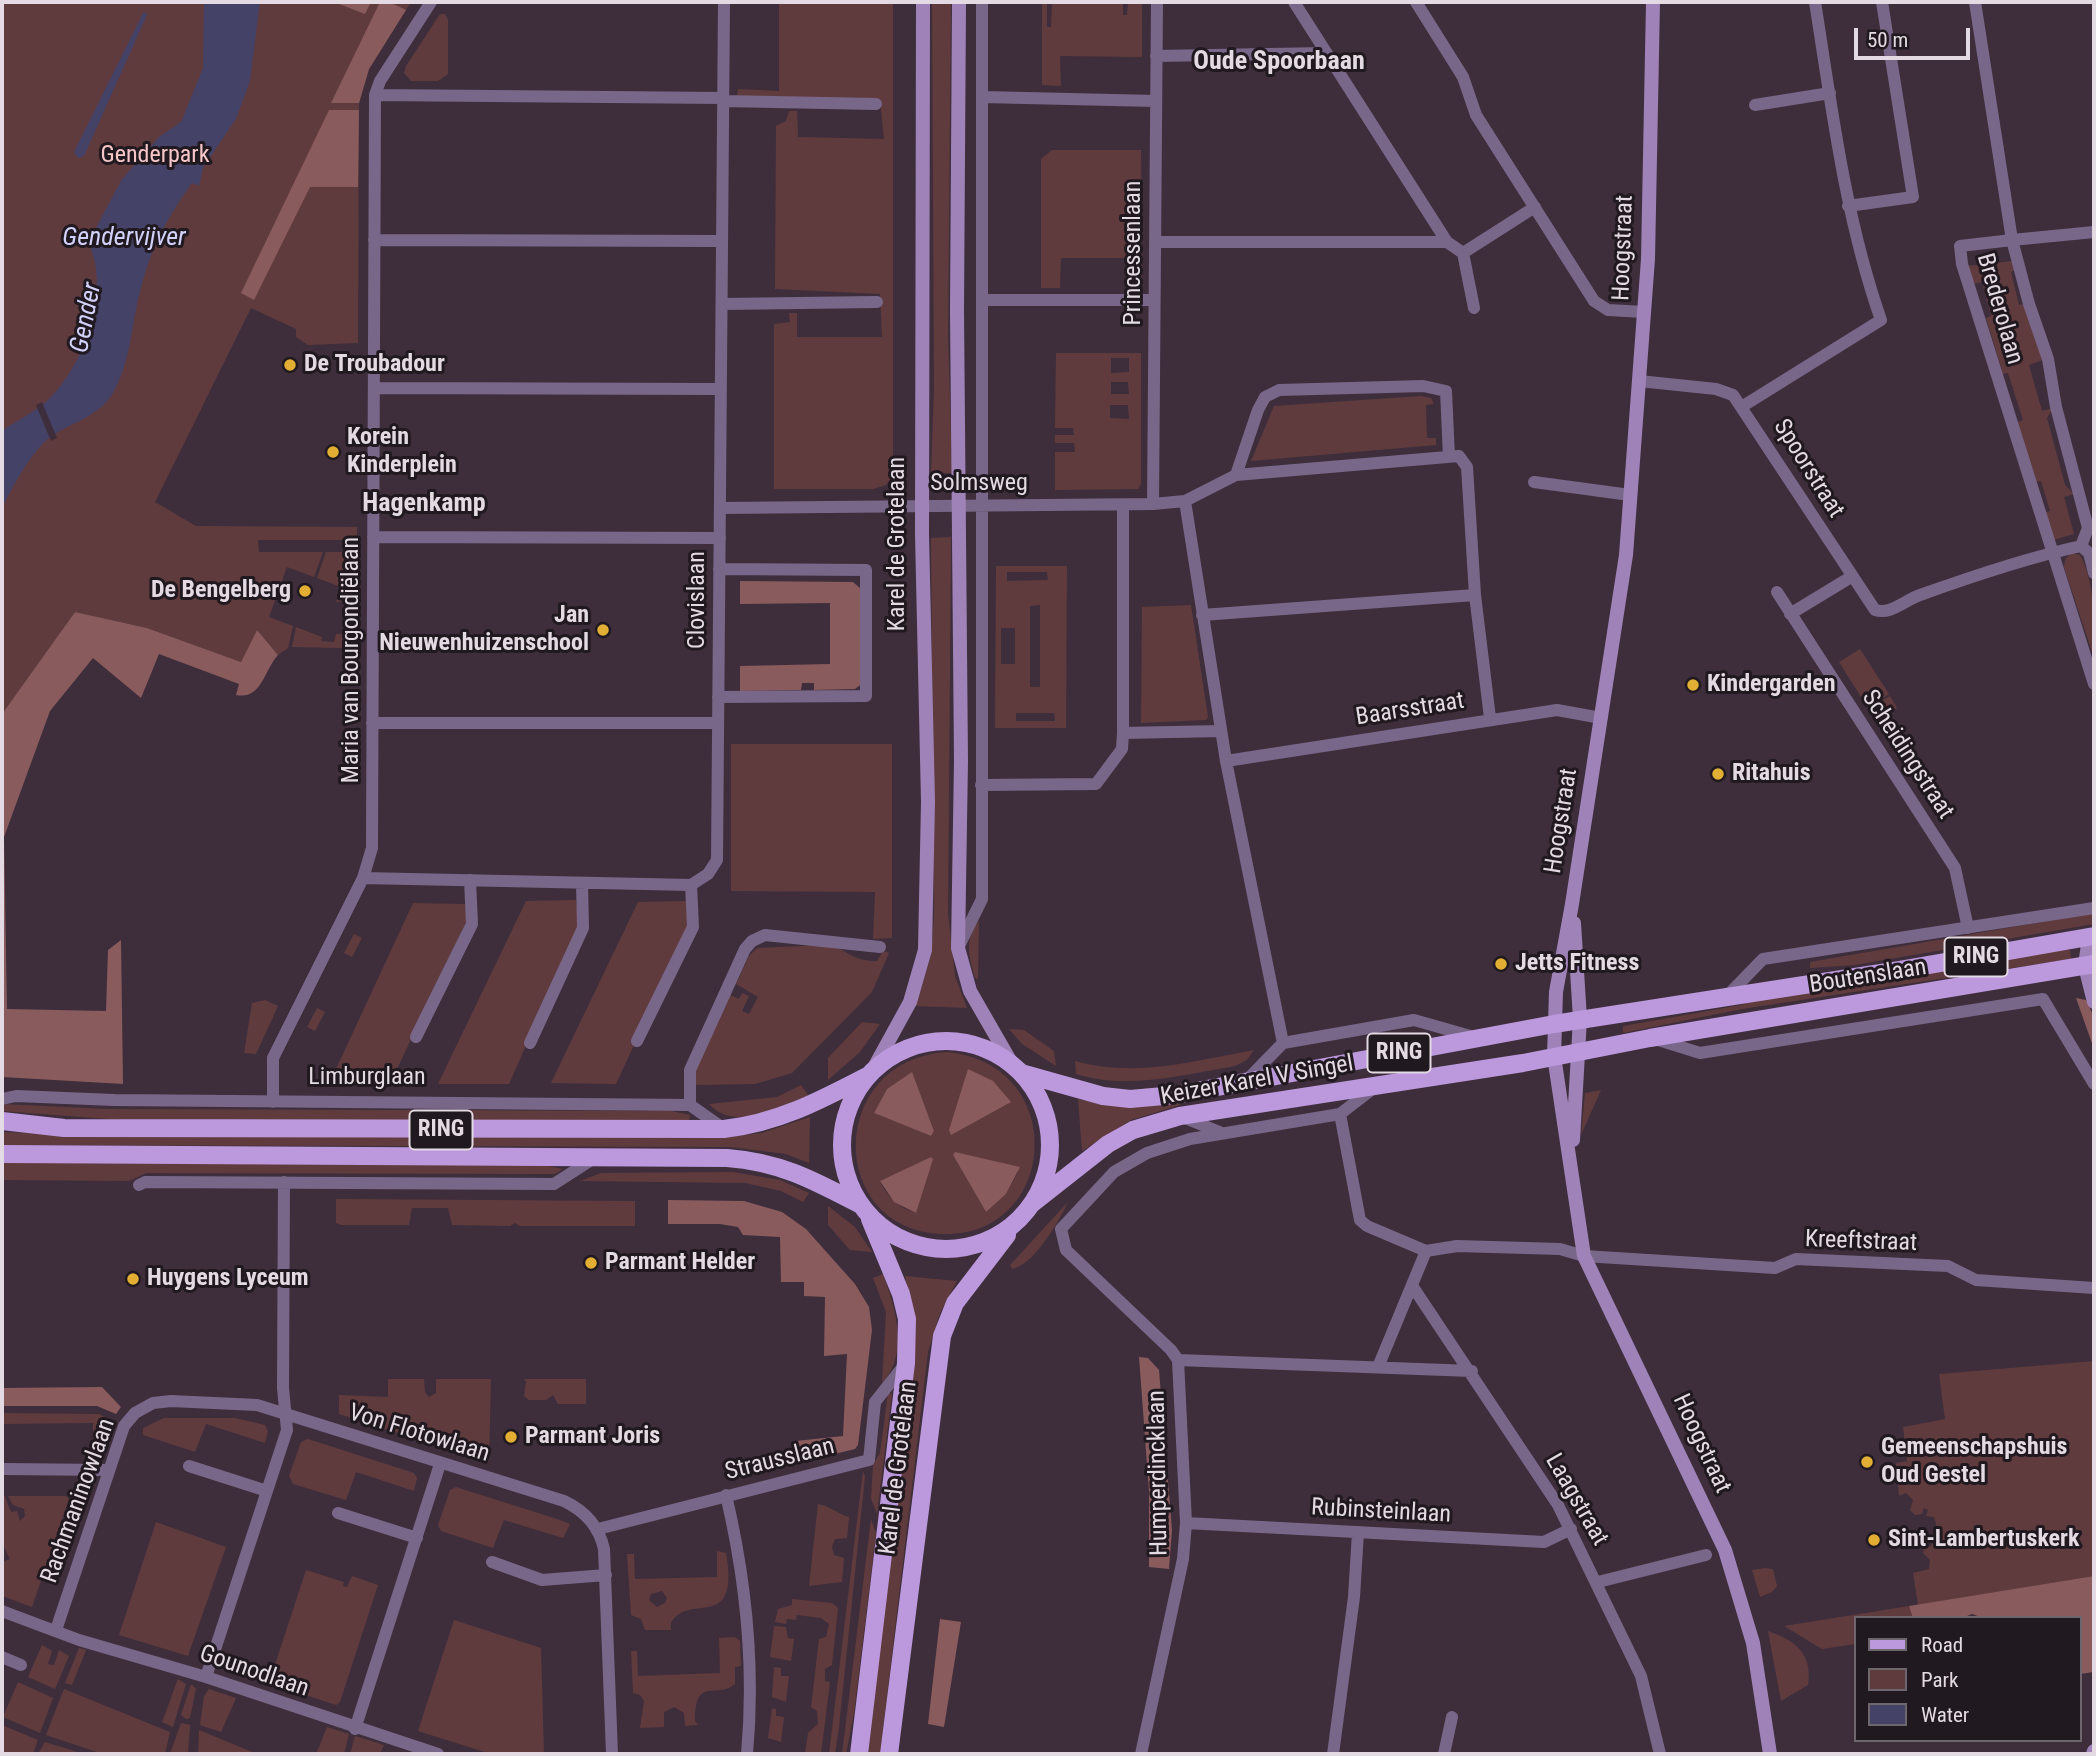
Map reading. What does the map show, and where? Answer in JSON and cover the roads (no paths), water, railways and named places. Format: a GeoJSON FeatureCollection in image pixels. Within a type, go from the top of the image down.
{"type":"FeatureCollection","features":[{"type":"Feature","properties":{"kind":"main road","name":"Karel de Grotelaan"},"geometry":{"type":"LineString","coordinates":[[870,1074],[909,1003],[925,950],[928,802],[923,505],[923,2]]}},
{"type":"Feature","properties":{"kind":"main road"},"geometry":{"type":"LineString","coordinates":[[959,2],[958,948],[970,991],[1017,1068]]}},
{"type":"Feature","properties":{"kind":"main road","name":"Hoogstraat"},"geometry":{"type":"LineString","coordinates":[[1653,2],[1644,313],[1626,555],[1556,992],[1554,1056],[1584,1256],[1725,1549],[1753,1643],[1770,1754]]}},
{"type":"Feature","properties":{"kind":"main road","name":"Hoogstraat"},"geometry":{"type":"LineString","coordinates":[[1571,1162],[1580,1019],[1572,904]]}},
{"type":"Feature","properties":{"kind":"main road"},"geometry":{"type":"LineString","coordinates":[[2093,939],[2090,965],[2094,1002]]}},
{"type":"Feature","properties":{"kind":"main road","name":"Boutenslaan"},"geometry":{"type":"LineString","coordinates":[[1580,1019],[2093,939]]}},
{"type":"Feature","properties":{"kind":"main road","name":"Boutenslaan"},"geometry":{"type":"LineString","coordinates":[[1554,1056],[2090,965]]}},
{"type":"Feature","properties":{"kind":"main road","name":"Keizer Karel V Singel"},"geometry":{"type":"LineString","coordinates":[[1017,1068],[1103,1096],[1130,1099],[1175,1095],[1580,1019]]}},
{"type":"Feature","properties":{"kind":"main road","name":"RING"},"geometry":{"type":"LineString","coordinates":[[2,1121],[64,1128],[724,1129],[762,1123],[790,1114],[870,1074],[898,1052],[935,1041],[979,1046],[1017,1068],[1042,1103],[1050,1138],[1048,1166],[1029,1208],[1007,1230],[985,1242],[944,1250],[925,1248],[897,1238],[864,1210],[791,1169],[758,1160],[596,1156],[2,1154]]}},
{"type":"Feature","properties":{"kind":"main road","name":"Keizer Karel V Singel"},"geometry":{"type":"LineString","coordinates":[[1029,1208],[1108,1144],[1133,1130],[1180,1116],[1554,1056]]}},
{"type":"Feature","properties":{"kind":"main road","name":"RING"},"geometry":{"type":"LineString","coordinates":[[864,1210],[845,1173],[842,1135],[849,1105],[870,1074]]}},
{"type":"Feature","properties":{"kind":"main road","name":"Karel de Grotelaan"},"geometry":{"type":"LineString","coordinates":[[889,1754],[942,1336],[965,1288],[1029,1208]]}},
{"type":"Feature","properties":{"kind":"main road","name":"Karel de Grotelaan"},"geometry":{"type":"LineString","coordinates":[[859,1754],[906,1363],[907,1319],[901,1294],[864,1210]]}},
{"type":"Feature","properties":{"kind":"street","name":"Maria van Bourgondiëlaan"},"geometry":{"type":"LineString","coordinates":[[273,1101],[273,1058],[363,878],[372,848],[375,95],[380,81],[430,2]]}},
{"type":"Feature","properties":{"kind":"street","name":"Clovislaan"},"geometry":{"type":"LineString","coordinates":[[691,885],[708,874],[717,860],[724,2]]}},
{"type":"Feature","properties":{"kind":"street"},"geometry":{"type":"LineString","coordinates":[[958,948],[982,899],[982,2]]}},
{"type":"Feature","properties":{"kind":"street","name":"Princessenlaan"},"geometry":{"type":"LineString","coordinates":[[1153,504],[1157,2]]}},
{"type":"Feature","properties":{"kind":"street"},"geometry":{"type":"LineString","coordinates":[[1294,2],[1447,242],[1463,253],[1475,308]]}},
{"type":"Feature","properties":{"kind":"street"},"geometry":{"type":"LineString","coordinates":[[1416,2],[1463,77],[1476,115],[1594,301],[1608,310],[1644,313]]}},
{"type":"Feature","properties":{"kind":"street"},"geometry":{"type":"LineString","coordinates":[[1743,406],[1881,320],[1862,264],[1848,206],[1815,2]]}},
{"type":"Feature","properties":{"kind":"street"},"geometry":{"type":"LineString","coordinates":[[1848,206],[1913,197],[1882,2]]}},
{"type":"Feature","properties":{"kind":"street"},"geometry":{"type":"LineString","coordinates":[[1975,2],[2012,240],[2094,232]]}},
{"type":"Feature","properties":{"kind":"street"},"geometry":{"type":"LineString","coordinates":[[1156,56],[1326,53]]}},
{"type":"Feature","properties":{"kind":"street"},"geometry":{"type":"LineString","coordinates":[[1755,105],[1830,93]]}},
{"type":"Feature","properties":{"kind":"street"},"geometry":{"type":"LineString","coordinates":[[375,95],[723,99],[876,104]]}},
{"type":"Feature","properties":{"kind":"street"},"geometry":{"type":"LineString","coordinates":[[982,97],[1156,101]]}},
{"type":"Feature","properties":{"kind":"street"},"geometry":{"type":"LineString","coordinates":[[1463,253],[1535,207]]}},
{"type":"Feature","properties":{"kind":"street"},"geometry":{"type":"LineString","coordinates":[[374,240],[722,241]]}},
{"type":"Feature","properties":{"kind":"street","name":"Brederolaan"},"geometry":{"type":"LineString","coordinates":[[2081,546],[2088,527],[2056,407],[2048,359],[2029,304],[2012,240],[1960,246],[1962,264],[2050,553],[2094,684]]}},
{"type":"Feature","properties":{"kind":"street"},"geometry":{"type":"LineString","coordinates":[[1155,242],[1447,242]]}},
{"type":"Feature","properties":{"kind":"street"},"geometry":{"type":"LineString","coordinates":[[982,300],[1154,300]]}},
{"type":"Feature","properties":{"kind":"street"},"geometry":{"type":"LineString","coordinates":[[722,304],[877,302]]}},
{"type":"Feature","properties":{"kind":"street","name":"Spoorstraat"},"geometry":{"type":"LineString","coordinates":[[1639,381],[1716,389],[1733,395],[1743,406],[1851,577],[1875,610],[1892,609],[1915,597],[2050,553]]}},
{"type":"Feature","properties":{"kind":"street"},"geometry":{"type":"LineString","coordinates":[[1236,475],[1258,410],[1265,397],[1279,390],[1423,386],[1446,391],[1449,457]]}},
{"type":"Feature","properties":{"kind":"street"},"geometry":{"type":"LineString","coordinates":[[374,388],[721,389]]}},
{"type":"Feature","properties":{"kind":"street"},"geometry":{"type":"LineString","coordinates":[[1245,1082],[1283,1043],[1226,761],[1185,501],[1236,475],[1459,456],[1467,467],[1475,594],[1490,718]]}},
{"type":"Feature","properties":{"kind":"street"},"geometry":{"type":"LineString","coordinates":[[1534,482],[1630,495]]}},
{"type":"Feature","properties":{"kind":"street","name":"Solmsweg"},"geometry":{"type":"LineString","coordinates":[[720,508],[1123,505],[1185,501]]}},
{"type":"Feature","properties":{"kind":"street"},"geometry":{"type":"LineString","coordinates":[[981,785],[1096,784],[1122,749],[1123,505]]}},
{"type":"Feature","properties":{"kind":"street"},"geometry":{"type":"LineString","coordinates":[[373,537],[719,538]]}},
{"type":"Feature","properties":{"kind":"street"},"geometry":{"type":"LineString","coordinates":[[2050,553],[2081,546],[2089,554],[2094,573]]}},
{"type":"Feature","properties":{"kind":"street"},"geometry":{"type":"LineString","coordinates":[[718,697],[866,696],[866,570],[719,569]]}},
{"type":"Feature","properties":{"kind":"street"},"geometry":{"type":"LineString","coordinates":[[1790,614],[1851,577]]}},
{"type":"Feature","properties":{"kind":"street","name":"Scheidingstraat"},"geometry":{"type":"LineString","coordinates":[[1777,592],[1955,868],[1968,928]]}},
{"type":"Feature","properties":{"kind":"street"},"geometry":{"type":"LineString","coordinates":[[1202,615],[1475,594]]}},
{"type":"Feature","properties":{"kind":"street","name":"Baarsstraat"},"geometry":{"type":"LineString","coordinates":[[1226,761],[1490,718],[1557,710],[1601,718]]}},
{"type":"Feature","properties":{"kind":"street"},"geometry":{"type":"LineString","coordinates":[[372,723],[718,723]]}},
{"type":"Feature","properties":{"kind":"street"},"geometry":{"type":"LineString","coordinates":[[1123,733],[1221,731]]}},
{"type":"Feature","properties":{"kind":"street"},"geometry":{"type":"LineString","coordinates":[[363,878],[691,885],[693,927],[637,1041]]}},
{"type":"Feature","properties":{"kind":"street"},"geometry":{"type":"LineString","coordinates":[[416,1037],[471,924],[470,880]]}},
{"type":"Feature","properties":{"kind":"street"},"geometry":{"type":"LineString","coordinates":[[530,1043],[583,928],[582,883]]}},
{"type":"Feature","properties":{"kind":"street","name":"Boutenslaan"},"geometry":{"type":"LineString","coordinates":[[1727,996],[1763,959],[2094,908]]}},
{"type":"Feature","properties":{"kind":"street"},"geometry":{"type":"LineString","coordinates":[[724,1129],[690,1105],[690,1070],[744,949],[752,941],[765,935],[880,947]]}},
{"type":"Feature","properties":{"kind":"street","name":"Boutenslaan"},"geometry":{"type":"LineString","coordinates":[[1650,1038],[1700,1053],[2043,999],[2094,1084]]}},
{"type":"Feature","properties":{"kind":"street","name":"Keizer Karel V Singel"},"geometry":{"type":"LineString","coordinates":[[1283,1043],[1414,1020],[1479,1038]]}},
{"type":"Feature","properties":{"kind":"street"},"geometry":{"type":"LineString","coordinates":[[1180,1116],[1223,1133],[1340,1114],[1379,1084]]}},
{"type":"Feature","properties":{"kind":"street","name":"Limburglaan"},"geometry":{"type":"LineString","coordinates":[[2,1099],[16,1096],[690,1105]]}},
{"type":"Feature","properties":{"kind":"street"},"geometry":{"type":"LineString","coordinates":[[1340,1114],[1360,1220],[1367,1226],[1426,1251],[1378,1367]]}},
{"type":"Feature","properties":{"kind":"street","name":"Humperdincklaan"},"geometry":{"type":"LineString","coordinates":[[1141,1754],[1183,1559],[1186,1523],[1178,1360],[1171,1350],[1066,1250],[1060,1236],[1064,1223],[1076,1209],[1122,1166],[1167,1145],[1223,1133]]}},
{"type":"Feature","properties":{"kind":"street"},"geometry":{"type":"LineString","coordinates":[[139,1185],[145,1182],[554,1184],[596,1156]]}},
{"type":"Feature","properties":{"kind":"street"},"geometry":{"type":"LineString","coordinates":[[206,1677],[287,1430],[285,1182]]}},
{"type":"Feature","properties":{"kind":"street","name":"Kreeftstraat"},"geometry":{"type":"LineString","coordinates":[[1426,1251],[1457,1246],[1560,1249],[1584,1256],[1775,1268],[1796,1259],[1948,1266],[1976,1280],[2094,1288]]}},
{"type":"Feature","properties":{"kind":"street","name":"Laagstraat"},"geometry":{"type":"LineString","coordinates":[[1413,1287],[1472,1371],[1572,1529],[1641,1676],[1660,1754]]}},
{"type":"Feature","properties":{"kind":"street"},"geometry":{"type":"LineString","coordinates":[[1178,1360],[1472,1371]]}},
{"type":"Feature","properties":{"kind":"street","name":"Strausslaan"},"geometry":{"type":"LineString","coordinates":[[597,1529],[869,1460],[875,1402],[906,1363]]}},
{"type":"Feature","properties":{"kind":"street","name":"Rachmaninowlaan"},"geometry":{"type":"LineString","coordinates":[[56,1630],[107,1470],[124,1426],[135,1413],[153,1403],[215,1402],[257,1405],[285,1412]]}},
{"type":"Feature","properties":{"kind":"street","name":"Von Flotowlaan"},"geometry":{"type":"LineString","coordinates":[[285,1412],[440,1464],[564,1501],[584,1514],[597,1529]]}},
{"type":"Feature","properties":{"kind":"street"},"geometry":{"type":"LineString","coordinates":[[355,1729],[440,1464]]}},
{"type":"Feature","properties":{"kind":"street"},"geometry":{"type":"LineString","coordinates":[[189,1466],[267,1491]]}},
{"type":"Feature","properties":{"kind":"street"},"geometry":{"type":"LineString","coordinates":[[2,1469],[107,1470]]}},
{"type":"Feature","properties":{"kind":"street"},"geometry":{"type":"LineString","coordinates":[[726,1495],[739,1555],[748,1632],[751,1678],[747,1754]]}},
{"type":"Feature","properties":{"kind":"street"},"geometry":{"type":"LineString","coordinates":[[338,1513],[417,1538]]}},
{"type":"Feature","properties":{"kind":"street","name":"Rubinsteinlaan"},"geometry":{"type":"LineString","coordinates":[[1186,1523],[1544,1542],[1572,1529]]}},
{"type":"Feature","properties":{"kind":"street"},"geometry":{"type":"LineString","coordinates":[[597,1529],[604,1549],[606,1575],[612,1754]]}},
{"type":"Feature","properties":{"kind":"street"},"geometry":{"type":"LineString","coordinates":[[1333,1754],[1354,1597],[1358,1532]]}},
{"type":"Feature","properties":{"kind":"street"},"geometry":{"type":"LineString","coordinates":[[1598,1582],[1706,1555]]}},
{"type":"Feature","properties":{"kind":"street"},"geometry":{"type":"LineString","coordinates":[[492,1562],[542,1580],[606,1575]]}},
{"type":"Feature","properties":{"kind":"street","name":"Gounodlaan"},"geometry":{"type":"LineString","coordinates":[[2,1611],[355,1729],[438,1754]]}},
{"type":"Feature","properties":{"kind":"street"},"geometry":{"type":"LineString","coordinates":[[2,1657],[21,1665]]}},
{"type":"Feature","properties":{"kind":"street"},"geometry":{"type":"LineString","coordinates":[[1444,1754],[1452,1717]]}},
{"type":"Feature","properties":{"kind":"water","name":"Gendervijver"},"geometry":{"type":"Polygon","coordinates":[[[204,2],[260,2],[250,81],[236,119],[203,168],[199,186],[192,183],[155,245],[141,288],[128,353],[114,391],[101,407],[57,432],[36,451],[2,509],[2,431],[47,401],[60,386],[83,348],[95,304],[97,282],[95,261],[88,243],[122,179],[159,137],[181,122],[203,68],[204,2]]]}},
{"type":"Feature","properties":{"kind":"water"},"geometry":{"type":"Polygon","coordinates":[[[144,11],[147,15],[84,156],[78,158],[74,152],[144,11]]]}},
{"type":"Feature","properties":{"kind":"place","name":"De Troubadour"},"geometry":{"type":"Point","coordinates":[290,365]}},
{"type":"Feature","properties":{"kind":"place","name":"Korein Kinderplein"},"geometry":{"type":"Point","coordinates":[333,452]}},
{"type":"Feature","properties":{"kind":"place","name":"De Bengelberg"},"geometry":{"type":"Point","coordinates":[305,591]}},
{"type":"Feature","properties":{"kind":"place","name":"Jan Nieuwenhuizenschool"},"geometry":{"type":"Point","coordinates":[603,630]}},
{"type":"Feature","properties":{"kind":"place","name":"Kindergarden"},"geometry":{"type":"Point","coordinates":[1693,685]}},
{"type":"Feature","properties":{"kind":"place","name":"Ritahuis"},"geometry":{"type":"Point","coordinates":[1718,774]}},
{"type":"Feature","properties":{"kind":"place","name":"Jetts Fitness"},"geometry":{"type":"Point","coordinates":[1501,964]}},
{"type":"Feature","properties":{"kind":"place","name":"Parmant Helder"},"geometry":{"type":"Point","coordinates":[591,1263]}},
{"type":"Feature","properties":{"kind":"place","name":"Huygens Lyceum"},"geometry":{"type":"Point","coordinates":[133,1279]}},
{"type":"Feature","properties":{"kind":"place","name":"Parmant Joris"},"geometry":{"type":"Point","coordinates":[511,1437]}},
{"type":"Feature","properties":{"kind":"place","name":"Gemeenschapshuis Oud Gestel"},"geometry":{"type":"Point","coordinates":[1867,1462]}},
{"type":"Feature","properties":{"kind":"place","name":"Sint-Lambertuskerk"},"geometry":{"type":"Point","coordinates":[1874,1540]}},
{"type":"Feature","properties":{"kind":"district","name":"Oude Spoorbaan"},"geometry":{"type":"Point","coordinates":[1279,62]}},
{"type":"Feature","properties":{"kind":"district","name":"Hagenkamp"},"geometry":{"type":"Point","coordinates":[424,504]}},
{"type":"Feature","properties":{"kind":"park label","name":"Genderpark"},"geometry":{"type":"Point","coordinates":[155,156]}},
{"type":"Feature","properties":{"kind":"water label","name":"Gender"},"geometry":{"type":"Point","coordinates":[87,318]}}]}
